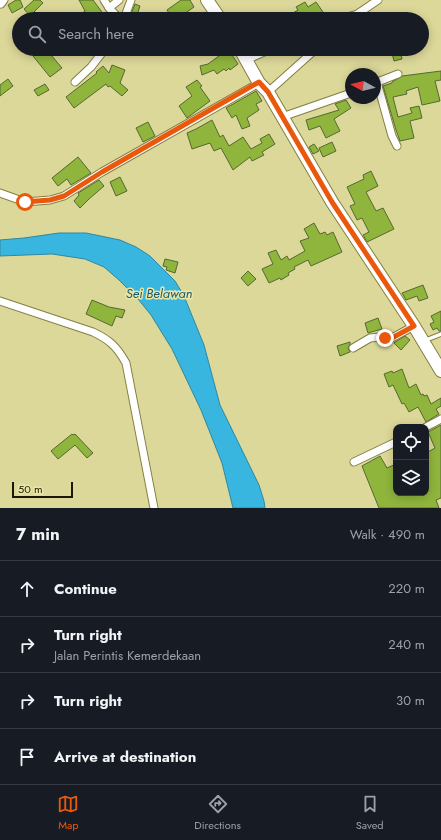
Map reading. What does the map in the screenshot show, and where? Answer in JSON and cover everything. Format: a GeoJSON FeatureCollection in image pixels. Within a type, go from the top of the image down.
{"type":"FeatureCollection","features":[{"type":"Feature","properties":{"kind":"main road"},"geometry":{"type":"LineString","coordinates":[[207,0],[215,12]]}},
{"type":"Feature","properties":{"kind":"main road"},"geometry":{"type":"LineString","coordinates":[[244,56],[259,82],[268,92],[332,202],[414,326],[441,371]]}},
{"type":"Feature","properties":{"kind":"street"},"geometry":{"type":"LineString","coordinates":[[104,0],[113,12]]}},
{"type":"Feature","properties":{"kind":"street"},"geometry":{"type":"LineString","coordinates":[[109,8],[119,0]]}},
{"type":"Feature","properties":{"kind":"street"},"geometry":{"type":"LineString","coordinates":[[127,12],[131,0]]}},
{"type":"Feature","properties":{"kind":"street"},"geometry":{"type":"LineString","coordinates":[[359,12],[378,0]]}},
{"type":"Feature","properties":{"kind":"street"},"geometry":{"type":"LineString","coordinates":[[75,82],[91,68],[100,56]]}},
{"type":"Feature","properties":{"kind":"street"},"geometry":{"type":"LineString","coordinates":[[246,60],[255,56]]}},
{"type":"Feature","properties":{"kind":"street"},"geometry":{"type":"LineString","coordinates":[[268,92],[308,56]]}},
{"type":"Feature","properties":{"kind":"street"},"geometry":{"type":"LineString","coordinates":[[381,81],[398,74]]}},
{"type":"Feature","properties":{"kind":"street"},"geometry":{"type":"LineString","coordinates":[[0,193],[25,202],[50,200],[64,196],[102,172],[259,82]]}},
{"type":"Feature","properties":{"kind":"street"},"geometry":{"type":"LineString","coordinates":[[282,117],[345,95]]}},
{"type":"Feature","properties":{"kind":"street"},"geometry":{"type":"LineString","coordinates":[[381,100],[392,136],[397,146]]}},
{"type":"Feature","properties":{"kind":"street"},"geometry":{"type":"LineString","coordinates":[[0,301],[93,332],[103,337],[118,349],[126,364],[154,508]]}},
{"type":"Feature","properties":{"kind":"street"},"geometry":{"type":"LineString","coordinates":[[353,348],[370,338],[380,337],[390,339],[414,326]]}},
{"type":"Feature","properties":{"kind":"street"},"geometry":{"type":"LineString","coordinates":[[429,425],[441,419]]}},
{"type":"Feature","properties":{"kind":"street"},"geometry":{"type":"LineString","coordinates":[[354,462],[393,443]]}},
{"type":"Feature","properties":{"kind":"lane"},"geometry":{"type":"LineString","coordinates":[[423,341],[441,334]]}},
{"type":"Feature","properties":{"kind":"water","name":"Sei Belawan"},"geometry":{"type":"Polygon","coordinates":[[[59,233],[86,233],[120,240],[136,247],[150,256],[175,281],[184,296],[204,345],[220,405],[259,485],[265,508],[233,508],[222,463],[201,410],[172,349],[151,315],[138,299],[119,280],[104,267],[85,259],[52,254],[0,256],[0,240],[59,233]]]}},
{"type":"Feature","properties":{"kind":"building"},"geometry":{"type":"Polygon","coordinates":[[[16,0],[20,0],[23,7],[12,13],[8,5],[16,0]]]}},
{"type":"Feature","properties":{"kind":"building"},"geometry":{"type":"Polygon","coordinates":[[[34,0],[40,0],[43,3],[34,12],[27,12],[24,9],[34,0]]]}},
{"type":"Feature","properties":{"kind":"building"},"geometry":{"type":"Polygon","coordinates":[[[79,0],[93,0],[102,12],[84,12],[85,11],[79,0]]]}},
{"type":"Feature","properties":{"kind":"building"},"geometry":{"type":"Polygon","coordinates":[[[181,0],[190,0],[194,7],[187,12],[168,12],[167,10],[181,0]]]}},
{"type":"Feature","properties":{"kind":"building"},"geometry":{"type":"Polygon","coordinates":[[[305,2],[308,7],[316,2],[323,12],[295,12],[298,10],[296,7],[305,2]]]}},
{"type":"Feature","properties":{"kind":"building"},"geometry":{"type":"Polygon","coordinates":[[[135,4],[140,6],[138,12],[132,12],[135,4]]]}},
{"type":"Feature","properties":{"kind":"building"},"geometry":{"type":"Polygon","coordinates":[[[33,56],[52,56],[62,68],[50,77],[33,56]]]}},
{"type":"Feature","properties":{"kind":"building"},"geometry":{"type":"Polygon","coordinates":[[[219,56],[233,56],[238,64],[230,70],[229,68],[226,71],[224,69],[217,74],[214,70],[202,75],[200,66],[208,64],[219,56]]]}},
{"type":"Feature","properties":{"kind":"building"},"geometry":{"type":"Polygon","coordinates":[[[393,56],[401,56],[402,59],[394,61],[393,56]]]}},
{"type":"Feature","properties":{"kind":"building"},"geometry":{"type":"Polygon","coordinates":[[[112,65],[125,70],[120,83],[128,90],[122,96],[106,84],[74,108],[66,97],[97,73],[96,72],[103,66],[109,73],[112,65]]]}},
{"type":"Feature","properties":{"kind":"building"},"geometry":{"type":"Polygon","coordinates":[[[441,71],[441,80],[435,81],[440,101],[422,105],[418,87],[406,91],[407,94],[393,97],[398,117],[412,113],[410,108],[419,106],[422,118],[410,121],[414,138],[400,141],[383,86],[392,83],[402,76],[441,71]]]}},
{"type":"Feature","properties":{"kind":"building"},"geometry":{"type":"Polygon","coordinates":[[[8,79],[13,86],[0,96],[0,85],[8,79]]]}},
{"type":"Feature","properties":{"kind":"building"},"geometry":{"type":"Polygon","coordinates":[[[197,80],[210,101],[187,118],[179,106],[192,96],[186,87],[197,80]]]}},
{"type":"Feature","properties":{"kind":"building"},"geometry":{"type":"Polygon","coordinates":[[[45,84],[49,90],[38,96],[34,90],[45,84]]]}},
{"type":"Feature","properties":{"kind":"building"},"geometry":{"type":"Polygon","coordinates":[[[256,91],[262,101],[256,104],[259,110],[247,118],[250,126],[242,129],[236,115],[232,118],[226,108],[256,91]]]}},
{"type":"Feature","properties":{"kind":"building"},"geometry":{"type":"Polygon","coordinates":[[[345,100],[345,104],[348,104],[351,108],[334,119],[340,131],[326,138],[320,126],[309,130],[306,120],[339,110],[335,104],[345,100]]]}},
{"type":"Feature","properties":{"kind":"building"},"geometry":{"type":"Polygon","coordinates":[[[212,120],[220,137],[223,135],[229,146],[243,137],[251,149],[262,143],[260,139],[269,134],[275,144],[262,152],[264,155],[252,161],[250,157],[233,170],[221,148],[214,151],[210,143],[192,149],[187,133],[212,120]]]}},
{"type":"Feature","properties":{"kind":"building"},"geometry":{"type":"Polygon","coordinates":[[[148,122],[155,136],[143,142],[136,128],[148,122]]]}},
{"type":"Feature","properties":{"kind":"building"},"geometry":{"type":"Polygon","coordinates":[[[332,142],[336,151],[323,157],[319,148],[332,142]]]}},
{"type":"Feature","properties":{"kind":"building"},"geometry":{"type":"Polygon","coordinates":[[[314,144],[319,151],[313,154],[309,147],[314,144]]]}},
{"type":"Feature","properties":{"kind":"building"},"geometry":{"type":"Polygon","coordinates":[[[78,157],[91,173],[71,185],[67,179],[58,186],[52,178],[78,157]]]}},
{"type":"Feature","properties":{"kind":"building"},"geometry":{"type":"Polygon","coordinates":[[[371,171],[378,186],[366,192],[376,211],[383,208],[394,229],[367,242],[363,235],[369,232],[362,218],[357,220],[350,206],[355,204],[347,187],[364,179],[363,175],[371,171]]]}},
{"type":"Feature","properties":{"kind":"building"},"geometry":{"type":"Polygon","coordinates":[[[120,177],[127,191],[116,196],[110,182],[120,177]]]}},
{"type":"Feature","properties":{"kind":"building"},"geometry":{"type":"Polygon","coordinates":[[[99,180],[104,186],[80,208],[74,201],[79,195],[78,193],[99,180]]]}},
{"type":"Feature","properties":{"kind":"building"},"geometry":{"type":"Polygon","coordinates":[[[314,223],[320,234],[325,232],[327,235],[333,232],[342,252],[311,266],[308,260],[294,267],[295,269],[288,273],[289,275],[281,280],[280,278],[269,283],[262,269],[273,264],[268,253],[276,250],[281,260],[287,256],[289,260],[305,251],[300,241],[309,238],[304,229],[314,223]]]}},
{"type":"Feature","properties":{"kind":"building"},"geometry":{"type":"Polygon","coordinates":[[[165,259],[178,262],[175,273],[166,270],[167,267],[163,266],[165,259]]]}},
{"type":"Feature","properties":{"kind":"building"},"geometry":{"type":"Polygon","coordinates":[[[248,271],[256,279],[248,286],[241,278],[248,271]]]}},
{"type":"Feature","properties":{"kind":"building"},"geometry":{"type":"Polygon","coordinates":[[[423,285],[428,298],[419,301],[417,296],[406,300],[402,293],[423,285]]]}},
{"type":"Feature","properties":{"kind":"building"},"geometry":{"type":"Polygon","coordinates":[[[92,300],[109,307],[125,310],[122,318],[116,316],[112,326],[86,314],[92,300]]]}},
{"type":"Feature","properties":{"kind":"building"},"geometry":{"type":"Polygon","coordinates":[[[441,311],[441,331],[437,328],[433,330],[430,324],[434,322],[431,316],[441,311]]]}},
{"type":"Feature","properties":{"kind":"building"},"geometry":{"type":"Polygon","coordinates":[[[378,318],[382,329],[368,333],[365,323],[378,318]]]}},
{"type":"Feature","properties":{"kind":"building"},"geometry":{"type":"Polygon","coordinates":[[[405,336],[410,340],[401,350],[394,343],[405,336]]]}},
{"type":"Feature","properties":{"kind":"building"},"geometry":{"type":"Polygon","coordinates":[[[350,342],[348,348],[350,352],[340,356],[337,346],[350,342]]]}},
{"type":"Feature","properties":{"kind":"building"},"geometry":{"type":"Polygon","coordinates":[[[402,369],[409,388],[416,384],[421,395],[427,395],[431,404],[441,398],[441,406],[436,409],[439,414],[426,422],[418,407],[409,412],[404,403],[402,404],[393,385],[389,387],[384,374],[392,371],[393,373],[402,369]]]}},
{"type":"Feature","properties":{"kind":"building"},"geometry":{"type":"Polygon","coordinates":[[[441,425],[441,498],[436,500],[439,508],[379,508],[362,466],[380,456],[387,468],[393,465],[393,496],[429,496],[429,451],[435,448],[429,431],[441,425]]]}},
{"type":"Feature","properties":{"kind":"building"},"geometry":{"type":"Polygon","coordinates":[[[72,434],[75,434],[93,453],[87,458],[75,445],[58,459],[51,451],[72,434]]]}},
{"type":"Feature","properties":{"kind":"route"},"geometry":{"type":"LineString","coordinates":[[25,202],[50,200],[64,196],[102,172],[259,82],[268,92],[332,202],[414,326],[390,339],[385,338]]}}]}
